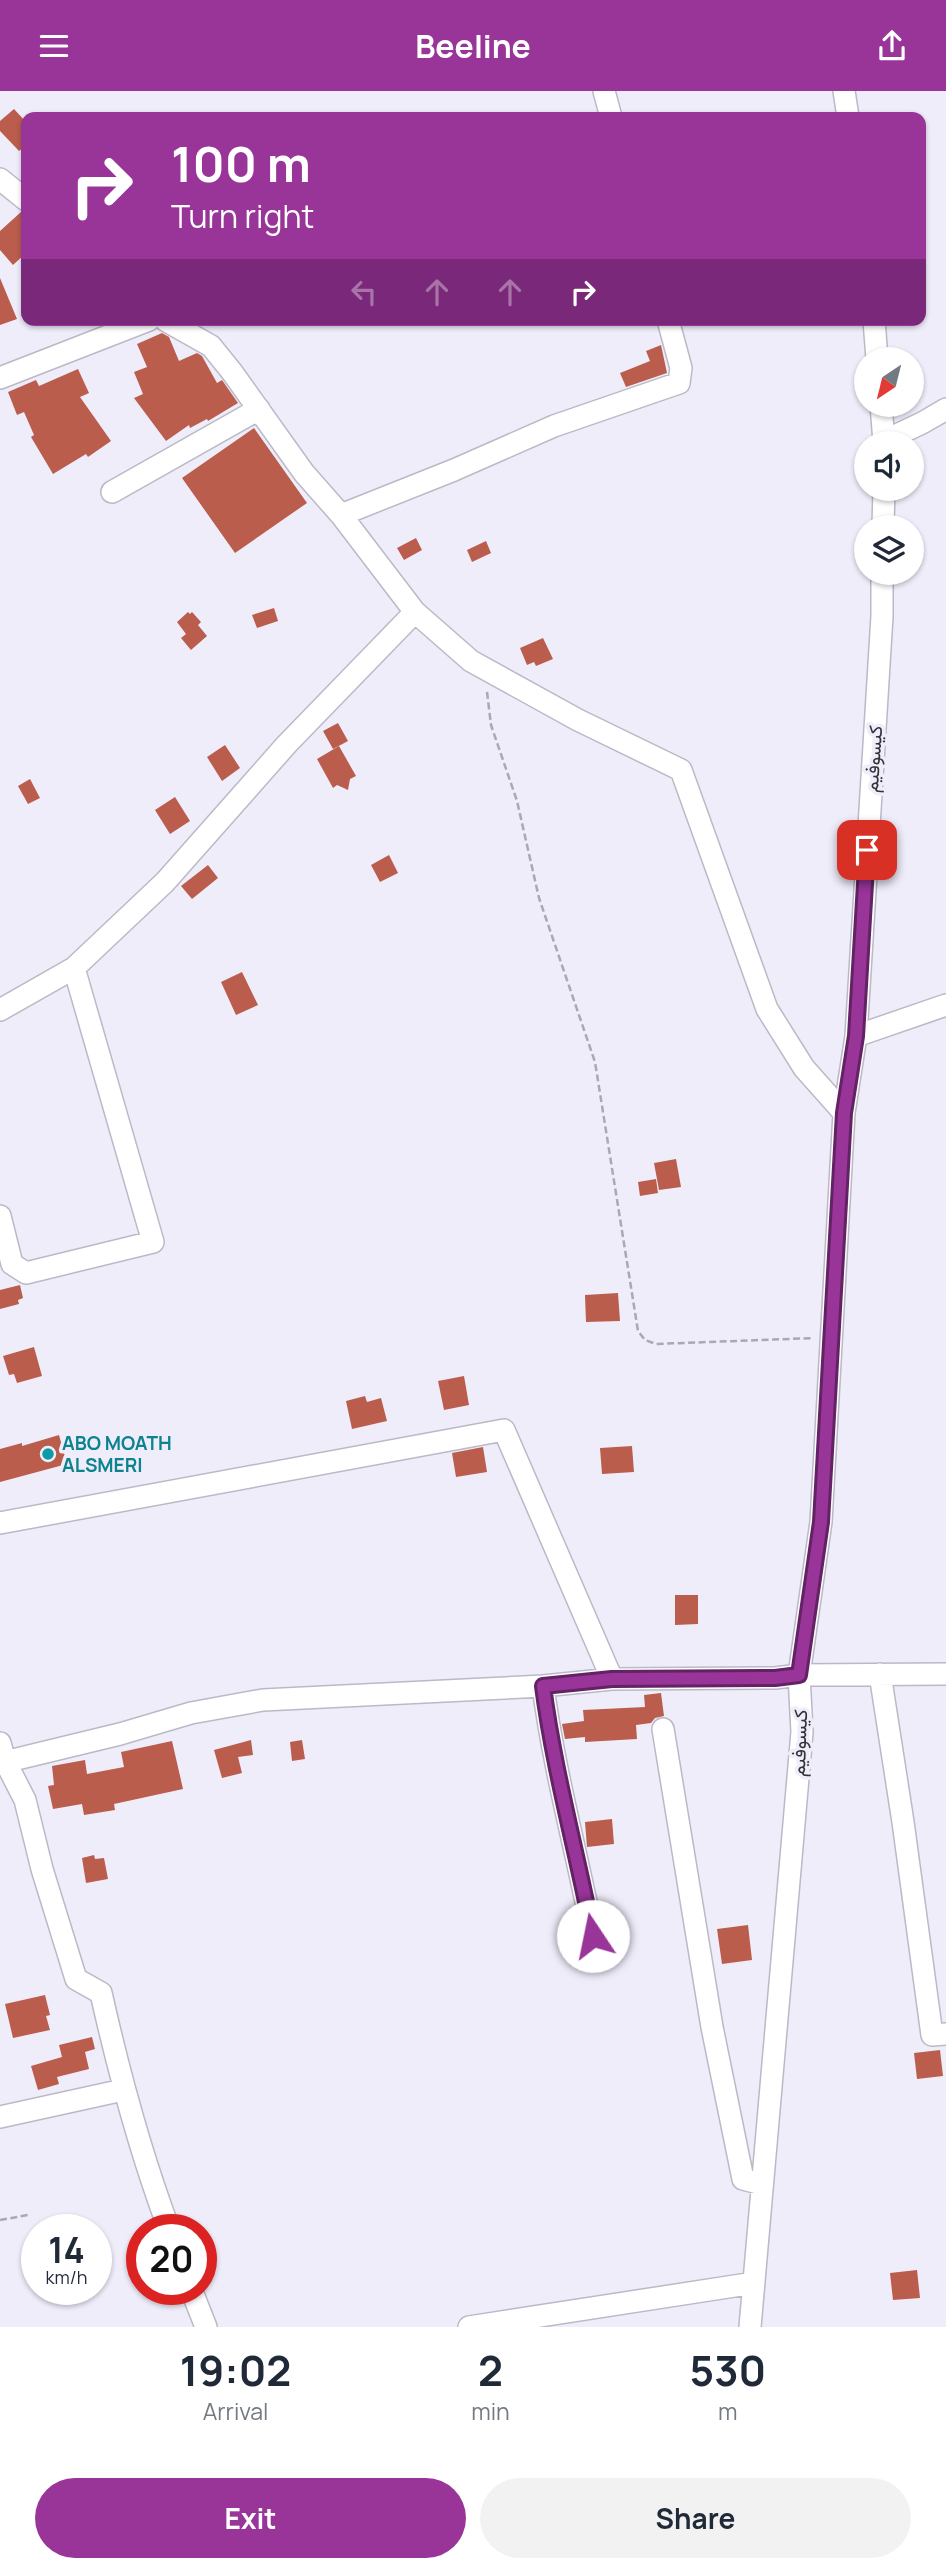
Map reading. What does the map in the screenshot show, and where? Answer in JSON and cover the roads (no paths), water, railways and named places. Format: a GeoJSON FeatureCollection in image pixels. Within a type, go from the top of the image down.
{"type":"FeatureCollection","features":[{"type":"Feature","properties":{"kind":"street"},"geometry":{"type":"LineString","coordinates":[[604,91],[610,112]]}},
{"type":"Feature","properties":{"kind":"street"},"geometry":{"type":"LineString","coordinates":[[844,91],[847,112]]}},
{"type":"Feature","properties":{"kind":"street"},"geometry":{"type":"LineString","coordinates":[[0,179],[21,195]]}},
{"type":"Feature","properties":{"kind":"street"},"geometry":{"type":"LineString","coordinates":[[0,378],[134,326]]}},
{"type":"Feature","properties":{"kind":"street"},"geometry":{"type":"LineString","coordinates":[[176,326],[211,346],[304,473],[341,515],[415,613],[471,661],[579,720],[681,770],[767,1009],[804,1068],[844,1113]]}},
{"type":"Feature","properties":{"kind":"street"},"geometry":{"type":"LineString","coordinates":[[341,515],[554,426],[679,383],[681,368],[670,326]]}},
{"type":"Feature","properties":{"kind":"street"},"geometry":{"type":"LineString","coordinates":[[874,326],[876,347]]}},
{"type":"Feature","properties":{"kind":"street"},"geometry":{"type":"LineString","coordinates":[[112,492],[259,408]]}},
{"type":"Feature","properties":{"kind":"street"},"geometry":{"type":"LineString","coordinates":[[906,431],[946,409]]}},
{"type":"Feature","properties":{"kind":"street","name":"كيسوفيم"},"geometry":{"type":"LineString","coordinates":[[751,2327],[802,1733],[799,1675],[821,1522],[844,1113],[856,1036],[881,585]]}},
{"type":"Feature","properties":{"kind":"street"},"geometry":{"type":"LineString","coordinates":[[0,1010],[74,968],[165,882],[287,744],[415,613]]}},
{"type":"Feature","properties":{"kind":"street"},"geometry":{"type":"LineString","coordinates":[[0,1216],[12,1264],[26,1273],[153,1242],[74,968]]}},
{"type":"Feature","properties":{"kind":"street"},"geometry":{"type":"LineString","coordinates":[[856,1036],[946,1005]]}},
{"type":"Feature","properties":{"kind":"street"},"geometry":{"type":"LineString","coordinates":[[0,1523],[505,1430],[612,1679]]}},
{"type":"Feature","properties":{"kind":"street"},"geometry":{"type":"LineString","coordinates":[[880,1674],[904,1822],[932,2035],[946,2034]]}},
{"type":"Feature","properties":{"kind":"street"},"geometry":{"type":"LineString","coordinates":[[163,2214],[123,2090],[101,1993],[76,1979],[42,1869],[25,1800],[2,1756],[120,1734],[191,1713],[263,1700],[543,1686],[612,1679],[946,1674]]}},
{"type":"Feature","properties":{"kind":"street"},"geometry":{"type":"LineString","coordinates":[[543,1686],[550,1742],[577,1854],[593,1936]]}},
{"type":"Feature","properties":{"kind":"street"},"geometry":{"type":"LineString","coordinates":[[663,1730],[712,2027],[743,2179],[762,2184]]}},
{"type":"Feature","properties":{"kind":"street"},"geometry":{"type":"LineString","coordinates":[[0,2117],[123,2090]]}},
{"type":"Feature","properties":{"kind":"street"},"geometry":{"type":"LineString","coordinates":[[468,2327],[754,2283]]}},
{"type":"Feature","properties":{"kind":"street"},"geometry":{"type":"LineString","coordinates":[[197,2305],[205,2327]]}},
{"type":"Feature","properties":{"kind":"place","name":"ABO MOATH ALSMERI"},"geometry":{"type":"Point","coordinates":[48,1454]}}]}
